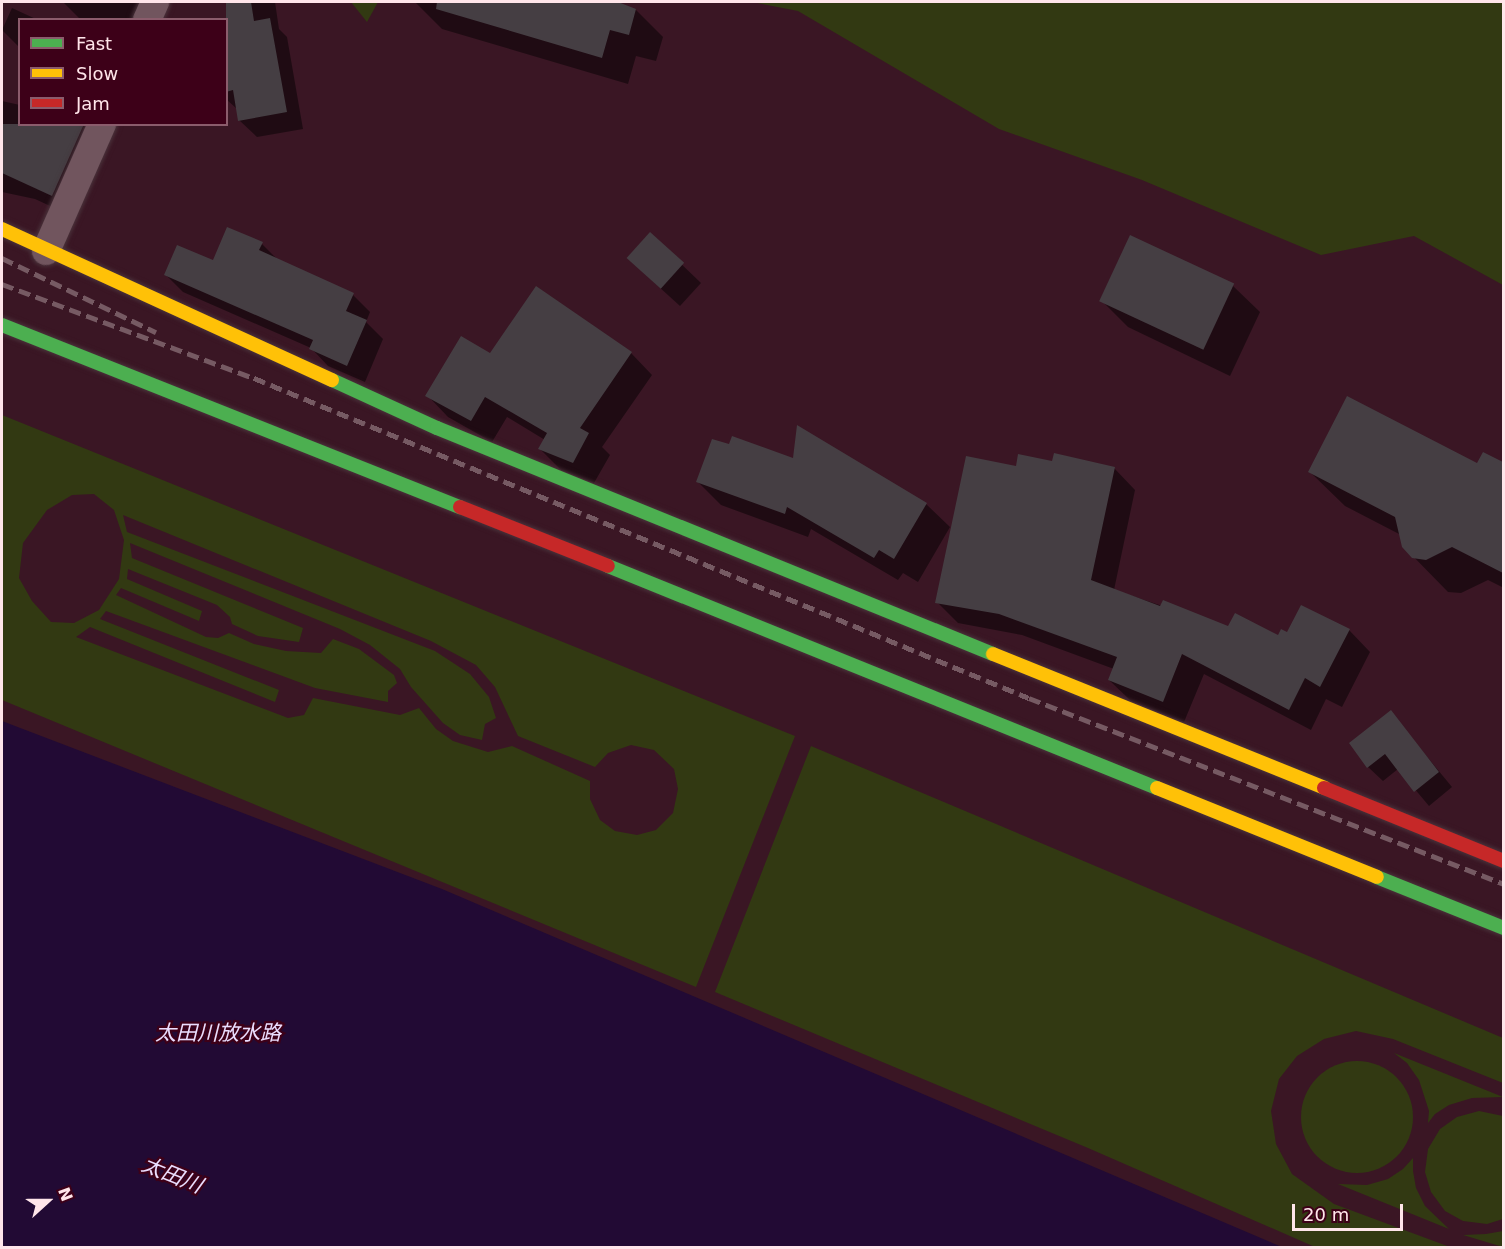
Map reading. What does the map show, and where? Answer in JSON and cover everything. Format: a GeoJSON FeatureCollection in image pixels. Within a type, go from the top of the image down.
{"type":"FeatureCollection","features":[{"type":"Feature","properties":{"kind":"street"},"geometry":{"type":"LineString","coordinates":[[148,18],[155,2]]}},
{"type":"Feature","properties":{"kind":"street"},"geometry":{"type":"LineString","coordinates":[[46,251],[101,126]]}},
{"type":"Feature","properties":{"kind":"street"},"geometry":{"type":"LineString","coordinates":[[2,229],[437,428],[1503,861]]}},
{"type":"Feature","properties":{"kind":"street"},"geometry":{"type":"LineString","coordinates":[[2,325],[582,555],[1503,928]]}},
{"type":"Feature","properties":{"kind":"green space"},"geometry":{"type":"Polygon","coordinates":[[[351,2],[378,2],[367,22],[351,2]]]}},
{"type":"Feature","properties":{"kind":"green space"},"geometry":{"type":"Polygon","coordinates":[[[752,2],[1503,2],[1503,285],[1414,236],[1321,255],[1142,180],[999,129],[798,11],[752,2]]]}},
{"type":"Feature","properties":{"kind":"green space"},"geometry":{"type":"Polygon","coordinates":[[[2,415],[795,736],[696,987],[2,700],[2,415]],[[94,494],[72,495],[47,510],[23,543],[19,578],[32,601],[51,622],[74,623],[99,610],[119,579],[124,540],[114,510],[94,494]],[[123,515],[127,532],[435,651],[470,674],[489,697],[496,718],[485,724],[482,740],[460,735],[443,723],[411,687],[400,669],[370,645],[340,629],[130,543],[132,558],[303,628],[299,642],[258,636],[232,624],[230,617],[217,605],[128,569],[127,579],[202,611],[199,621],[121,588],[116,595],[206,637],[218,638],[229,633],[254,644],[286,651],[321,653],[333,639],[359,649],[394,675],[397,683],[388,691],[388,702],[315,688],[106,611],[100,619],[279,690],[275,702],[90,627],[76,637],[288,718],[304,715],[313,698],[400,715],[419,708],[436,729],[453,741],[488,752],[512,746],[590,781],[590,799],[600,820],[615,831],[637,835],[656,830],[673,813],[678,789],[674,769],[654,750],[631,745],[608,753],[595,767],[518,736],[495,687],[476,665],[431,641],[123,515]]]}},
{"type":"Feature","properties":{"kind":"green space"},"geometry":{"type":"Polygon","coordinates":[[[811,746],[1503,1038],[1503,1083],[1393,1039],[1356,1031],[1324,1039],[1297,1056],[1279,1079],[1271,1111],[1276,1144],[1292,1174],[1334,1204],[1450,1247],[1315,1247],[1088,1148],[715,992],[811,746]]]}},
{"type":"Feature","properties":{"kind":"green space"},"geometry":{"type":"Polygon","coordinates":[[[1394,1053],[1503,1097],[1472,1098],[1449,1105],[1435,1114],[1428,1123],[1429,1111],[1419,1080],[1407,1063],[1394,1053]]]}},
{"type":"Feature","properties":{"kind":"green space"},"geometry":{"type":"Polygon","coordinates":[[[1357,1061],[1378,1066],[1396,1078],[1408,1096],[1413,1117],[1408,1138],[1396,1156],[1378,1168],[1357,1173],[1336,1168],[1318,1156],[1306,1138],[1301,1117],[1306,1096],[1318,1078],[1336,1066],[1357,1061]]]}},
{"type":"Feature","properties":{"kind":"green space"},"geometry":{"type":"Polygon","coordinates":[[[1479,1111],[1503,1116],[1503,1219],[1487,1224],[1463,1221],[1445,1211],[1431,1192],[1425,1172],[1428,1149],[1440,1129],[1457,1117],[1479,1111]]]}},
{"type":"Feature","properties":{"kind":"green space"},"geometry":{"type":"Polygon","coordinates":[[[1413,1158],[1416,1188],[1425,1206],[1449,1229],[1338,1184],[1367,1185],[1388,1179],[1403,1169],[1413,1158]]]}},
{"type":"Feature","properties":{"kind":"green space"},"geometry":{"type":"Polygon","coordinates":[[[1503,1231],[1503,1247],[1463,1235],[1486,1234],[1503,1231]]]}},
{"type":"Feature","properties":{"kind":"water","name":"太田川放水路"},"geometry":{"type":"Polygon","coordinates":[[[2,721],[442,889],[1282,1247],[2,1247],[2,721]]]}},
{"type":"Feature","properties":{"kind":"building"},"geometry":{"type":"Polygon","coordinates":[[[226,2],[251,2],[254,21],[270,18],[287,112],[238,121],[233,90],[228,91],[228,18],[226,18],[226,2]]]}},
{"type":"Feature","properties":{"kind":"building"},"geometry":{"type":"Polygon","coordinates":[[[437,2],[618,2],[636,9],[629,35],[610,30],[602,58],[436,9],[437,2]]]}},
{"type":"Feature","properties":{"kind":"building"},"geometry":{"type":"Polygon","coordinates":[[[2,124],[83,126],[52,196],[2,173],[2,124]]]}},
{"type":"Feature","properties":{"kind":"building"},"geometry":{"type":"Polygon","coordinates":[[[227,227],[263,242],[259,250],[354,293],[346,311],[367,320],[347,366],[309,349],[313,340],[164,275],[177,245],[213,260],[227,227]]]}},
{"type":"Feature","properties":{"kind":"building"},"geometry":{"type":"Polygon","coordinates":[[[650,232],[684,263],[661,289],[627,258],[650,232]]]}},
{"type":"Feature","properties":{"kind":"building"},"geometry":{"type":"Polygon","coordinates":[[[1130,235],[1234,284],[1203,350],[1099,301],[1130,235]]]}},
{"type":"Feature","properties":{"kind":"building"},"geometry":{"type":"Polygon","coordinates":[[[536,286],[632,352],[580,428],[589,433],[573,463],[538,449],[547,433],[485,397],[471,421],[425,396],[461,336],[490,353],[536,286]]]}},
{"type":"Feature","properties":{"kind":"building"},"geometry":{"type":"Polygon","coordinates":[[[1347,396],[1477,463],[1483,452],[1503,462],[1503,573],[1452,547],[1426,560],[1412,558],[1402,547],[1395,517],[1308,472],[1347,396]]]}},
{"type":"Feature","properties":{"kind":"building"},"geometry":{"type":"Polygon","coordinates":[[[797,425],[927,503],[894,559],[879,550],[874,558],[787,507],[785,514],[696,482],[712,439],[729,444],[732,436],[793,458],[797,425]]]}},
{"type":"Feature","properties":{"kind":"building"},"geometry":{"type":"Polygon","coordinates":[[[1054,453],[1115,467],[1091,580],[1160,606],[1163,600],[1228,626],[1235,613],[1278,635],[1281,629],[1287,632],[1301,605],[1350,629],[1320,687],[1305,678],[1289,710],[1182,654],[1163,702],[1108,680],[1117,657],[999,614],[935,603],[966,456],[1016,466],[1018,454],[1052,461],[1054,453]]]}},
{"type":"Feature","properties":{"kind":"building"},"geometry":{"type":"Polygon","coordinates":[[[1391,710],[1439,772],[1414,792],[1385,754],[1367,768],[1349,743],[1391,710]]]}},
{"type":"Feature","properties":{"kind":"railway"},"geometry":{"type":"LineString","coordinates":[[2,258],[156,332]]}},
{"type":"Feature","properties":{"kind":"railway"},"geometry":{"type":"LineString","coordinates":[[2,284],[254,378],[1029,698],[1504,884]]}},
{"type":"Feature","properties":{"kind":"traffic: fast"},"geometry":{"type":"LineString","coordinates":[[2,325],[460,507]]}},
{"type":"Feature","properties":{"kind":"traffic: fast"},"geometry":{"type":"LineString","coordinates":[[332,380],[437,428],[993,654]]}},
{"type":"Feature","properties":{"kind":"traffic: fast"},"geometry":{"type":"LineString","coordinates":[[608,566],[1157,788]]}},
{"type":"Feature","properties":{"kind":"traffic: fast"},"geometry":{"type":"LineString","coordinates":[[1377,877],[1504,928]]}},
{"type":"Feature","properties":{"kind":"traffic: slow"},"geometry":{"type":"LineString","coordinates":[[2,229],[332,380]]}},
{"type":"Feature","properties":{"kind":"traffic: slow"},"geometry":{"type":"LineString","coordinates":[[993,654],[1324,788]]}},
{"type":"Feature","properties":{"kind":"traffic: slow"},"geometry":{"type":"LineString","coordinates":[[1157,788],[1377,877]]}},
{"type":"Feature","properties":{"kind":"traffic: jam"},"geometry":{"type":"LineString","coordinates":[[460,507],[608,566]]}},
{"type":"Feature","properties":{"kind":"traffic: jam"},"geometry":{"type":"LineString","coordinates":[[1324,788],[1504,861]]}},
{"type":"Feature","properties":{"kind":"water label","name":"太田川"},"geometry":{"type":"Point","coordinates":[172,1175]}}]}
